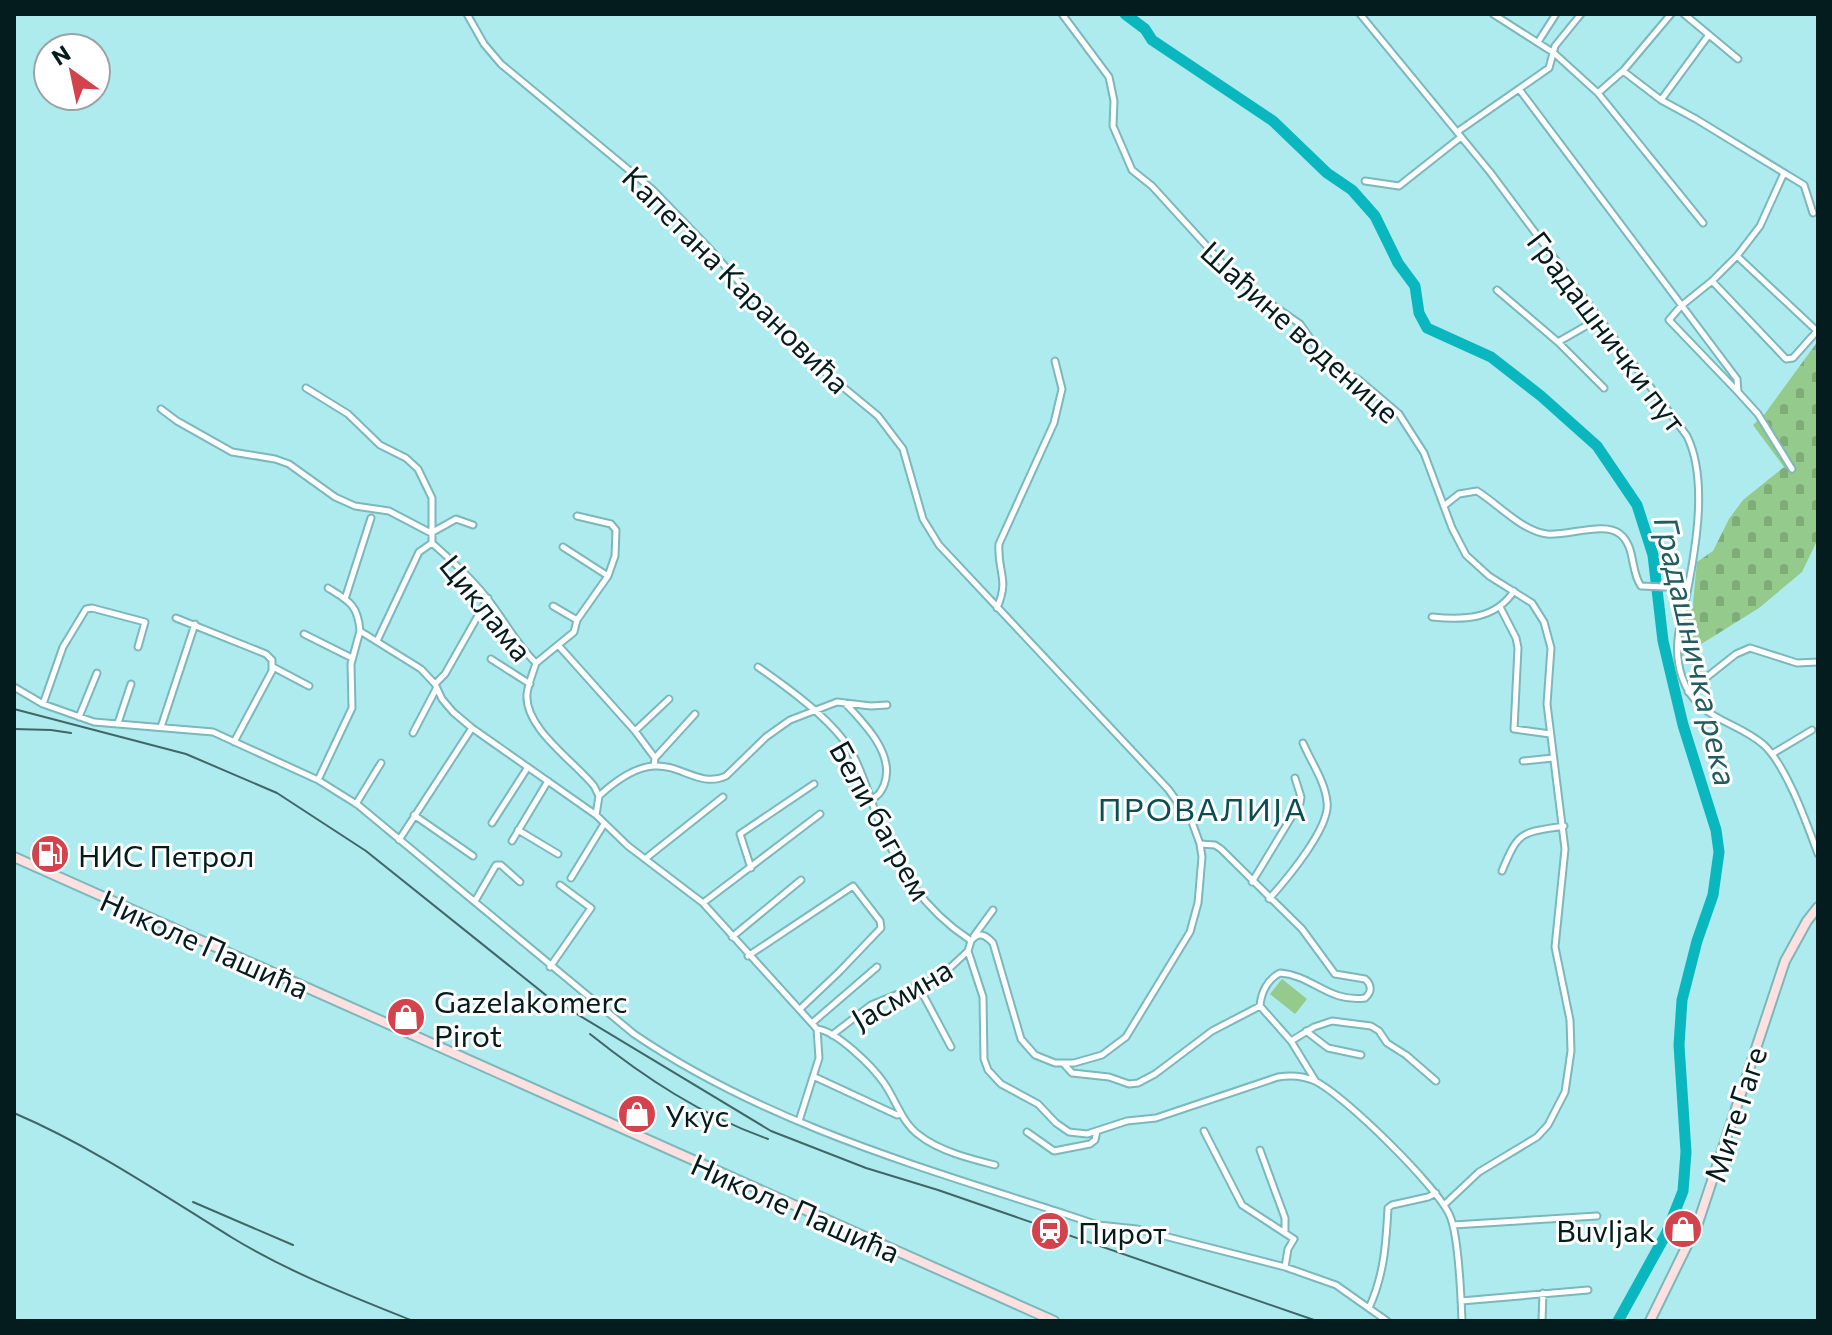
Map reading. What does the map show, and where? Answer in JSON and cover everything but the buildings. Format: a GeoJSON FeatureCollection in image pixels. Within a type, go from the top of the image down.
{"type":"FeatureCollection","features":[{"type":"Feature","properties":{"kind":"main road","name":"Николе Пашића"},"geometry":{"type":"LineString","coordinates":[[14,857],[1054,1321]]}},
{"type":"Feature","properties":{"kind":"main road","name":"Мите Гаге"},"geometry":{"type":"LineString","coordinates":[[1650,1321],[1698,1223],[1785,961],[1818,907]]}},
{"type":"Feature","properties":{"kind":"street","name":"Капетана Карановића"},"geometry":{"type":"LineString","coordinates":[[467,14],[484,44],[501,64],[653,190],[803,354],[878,416],[903,449],[929,531],[954,563],[1168,789],[1192,822],[1200,844],[1201,875],[1190,932],[1137,1022],[1113,1049],[1089,1059],[1063,1064]]}},
{"type":"Feature","properties":{"kind":"street","name":"Шађине воденице"},"geometry":{"type":"LineString","coordinates":[[1062,14],[1109,77],[1114,101],[1113,126],[1132,170],[1152,186],[1224,265],[1255,293],[1300,324],[1327,362],[1359,380],[1399,414],[1424,453],[1466,555],[1489,576],[1532,603],[1540,612],[1549,638],[1547,704],[1565,849],[1555,947],[1570,1020],[1571,1051],[1565,1092],[1548,1125],[1537,1137],[1479,1172],[1444,1205]]}},
{"type":"Feature","properties":{"kind":"street","name":"Градашнички пут"},"geometry":{"type":"LineString","coordinates":[[1360,14],[1459,135],[1681,426],[1692,448],[1698,513],[1677,645],[1681,675],[1688,692]]}},
{"type":"Feature","properties":{"kind":"street"},"geometry":{"type":"LineString","coordinates":[[1493,14],[1554,53],[1598,93],[1703,223]]}},
{"type":"Feature","properties":{"kind":"street"},"geometry":{"type":"LineString","coordinates":[[1538,42],[1556,14]]}},
{"type":"Feature","properties":{"kind":"street"},"geometry":{"type":"LineString","coordinates":[[1365,181],[1399,186],[1459,135],[1549,68],[1555,46],[1581,14]]}},
{"type":"Feature","properties":{"kind":"street"},"geometry":{"type":"LineString","coordinates":[[1598,93],[1623,71],[1671,14]]}},
{"type":"Feature","properties":{"kind":"street"},"geometry":{"type":"LineString","coordinates":[[1684,14],[1738,59]]}},
{"type":"Feature","properties":{"kind":"street"},"geometry":{"type":"LineString","coordinates":[[1661,100],[1708,36]]}},
{"type":"Feature","properties":{"kind":"street"},"geometry":{"type":"LineString","coordinates":[[1623,71],[1661,100],[1804,185],[1813,213]]}},
{"type":"Feature","properties":{"kind":"street"},"geometry":{"type":"LineString","coordinates":[[1519,89],[1737,379],[1738,392]]}},
{"type":"Feature","properties":{"kind":"street"},"geometry":{"type":"LineString","coordinates":[[1784,173],[1768,214],[1737,256],[1681,306],[1669,321],[1758,414],[1792,469]]}},
{"type":"Feature","properties":{"kind":"street"},"geometry":{"type":"LineString","coordinates":[[1712,281],[1786,359],[1793,358],[1817,331],[1737,256]]}},
{"type":"Feature","properties":{"kind":"street"},"geometry":{"type":"LineString","coordinates":[[1497,290],[1558,342],[1604,388]]}},
{"type":"Feature","properties":{"kind":"street"},"geometry":{"type":"LineString","coordinates":[[1558,342],[1598,319]]}},
{"type":"Feature","properties":{"kind":"street"},"geometry":{"type":"LineString","coordinates":[[997,608],[1005,584],[998,559],[999,544],[1047,445],[1060,399],[1062,382],[1055,361]]}},
{"type":"Feature","properties":{"kind":"street","name":"Циклама"},"geometry":{"type":"LineString","coordinates":[[306,388],[348,414],[380,445],[413,463],[432,498],[432,543],[460,567],[488,598],[507,629],[536,663],[527,696],[532,716],[543,733],[588,778],[599,796]]}},
{"type":"Feature","properties":{"kind":"street","name":"Циклама"},"geometry":{"type":"LineString","coordinates":[[161,409],[232,452],[289,464],[335,497],[355,506],[389,511],[431,533]]}},
{"type":"Feature","properties":{"kind":"street"},"geometry":{"type":"LineString","coordinates":[[1445,505],[1459,494],[1477,491],[1539,532],[1562,534],[1608,527],[1618,531],[1630,548],[1636,580],[1641,586],[1688,588]]}},
{"type":"Feature","properties":{"kind":"street"},"geometry":{"type":"LineString","coordinates":[[536,663],[574,632],[577,620],[608,576],[615,556],[616,530],[611,524],[577,516]]}},
{"type":"Feature","properties":{"kind":"street"},"geometry":{"type":"LineString","coordinates":[[345,599],[371,518]]}},
{"type":"Feature","properties":{"kind":"street","name":"Циклама"},"geometry":{"type":"LineString","coordinates":[[431,533],[458,519],[473,525]]}},
{"type":"Feature","properties":{"kind":"street"},"geometry":{"type":"LineString","coordinates":[[377,641],[419,552],[432,543]]}},
{"type":"Feature","properties":{"kind":"street"},"geometry":{"type":"LineString","coordinates":[[563,547],[608,576]]}},
{"type":"Feature","properties":{"kind":"street"},"geometry":{"type":"LineString","coordinates":[[318,780],[352,708],[352,658],[360,631],[355,608],[328,588]]}},
{"type":"Feature","properties":{"kind":"street"},"geometry":{"type":"LineString","coordinates":[[1432,617],[1471,618],[1500,607],[1514,591]]}},
{"type":"Feature","properties":{"kind":"street"},"geometry":{"type":"LineString","coordinates":[[413,733],[436,686],[488,598]]}},
{"type":"Feature","properties":{"kind":"street"},"geometry":{"type":"LineString","coordinates":[[553,606],[577,620]]}},
{"type":"Feature","properties":{"kind":"street"},"geometry":{"type":"LineString","coordinates":[[1500,607],[1518,648],[1514,729],[1550,734]]}},
{"type":"Feature","properties":{"kind":"street"},"geometry":{"type":"LineString","coordinates":[[43,704],[63,647],[86,609],[145,622],[138,647]]}},
{"type":"Feature","properties":{"kind":"street"},"geometry":{"type":"LineString","coordinates":[[176,618],[266,654],[272,660],[273,667],[234,742]]}},
{"type":"Feature","properties":{"kind":"street"},"geometry":{"type":"LineString","coordinates":[[161,727],[195,624]]}},
{"type":"Feature","properties":{"kind":"street"},"geometry":{"type":"LineString","coordinates":[[360,631],[421,669],[453,712],[472,728],[596,815],[645,859],[703,903],[817,1029],[832,1035],[872,1069],[901,1114],[922,1138],[995,1165]]}},
{"type":"Feature","properties":{"kind":"street"},"geometry":{"type":"LineString","coordinates":[[304,634],[352,658]]}},
{"type":"Feature","properties":{"kind":"street"},"geometry":{"type":"LineString","coordinates":[[558,645],[635,731],[655,758]]}},
{"type":"Feature","properties":{"kind":"street"},"geometry":{"type":"LineString","coordinates":[[1818,662],[1797,663],[1750,648],[1736,654],[1688,692],[1701,707],[1720,721],[1755,738],[1772,754],[1803,813],[1818,854]]}},
{"type":"Feature","properties":{"kind":"street","name":"Циклама"},"geometry":{"type":"LineString","coordinates":[[491,659],[530,684]]}},
{"type":"Feature","properties":{"kind":"street"},"geometry":{"type":"LineString","coordinates":[[273,667],[309,686]]}},
{"type":"Feature","properties":{"kind":"street","name":"Бели багрем"},"geometry":{"type":"LineString","coordinates":[[758,667],[813,712],[849,748],[888,842],[916,891],[945,924],[972,939]]}},
{"type":"Feature","properties":{"kind":"street"},"geometry":{"type":"LineString","coordinates":[[79,717],[97,673]]}},
{"type":"Feature","properties":{"kind":"street"},"geometry":{"type":"LineString","coordinates":[[118,723],[131,684]]}},
{"type":"Feature","properties":{"kind":"street"},"geometry":{"type":"LineString","coordinates":[[14,687],[43,704],[94,722],[213,732],[318,780],[356,804],[550,967],[652,1047],[710,1081],[848,1143],[1098,1225],[1137,1229],[1285,1267],[1336,1285],[1387,1321]]}},
{"type":"Feature","properties":{"kind":"street"},"geometry":{"type":"LineString","coordinates":[[635,731],[669,699]]}},
{"type":"Feature","properties":{"kind":"street"},"geometry":{"type":"LineString","coordinates":[[845,702],[880,748],[887,768],[882,788],[878,796],[872,799]]}},
{"type":"Feature","properties":{"kind":"street"},"geometry":{"type":"LineString","coordinates":[[596,815],[599,796],[631,773],[654,766],[673,768],[705,780],[719,779],[779,727],[826,705],[845,702],[887,705]]}},
{"type":"Feature","properties":{"kind":"street"},"geometry":{"type":"LineString","coordinates":[[654,766],[655,758],[695,714]]}},
{"type":"Feature","properties":{"kind":"street"},"geometry":{"type":"LineString","coordinates":[[399,840],[472,728]]}},
{"type":"Feature","properties":{"kind":"street"},"geometry":{"type":"LineString","coordinates":[[1772,754],[1812,730]]}},
{"type":"Feature","properties":{"kind":"street"},"geometry":{"type":"LineString","coordinates":[[1269,899],[1310,843],[1328,808],[1324,789],[1303,743]]}},
{"type":"Feature","properties":{"kind":"street"},"geometry":{"type":"LineString","coordinates":[[1523,761],[1553,758]]}},
{"type":"Feature","properties":{"kind":"street"},"geometry":{"type":"LineString","coordinates":[[356,804],[381,763]]}},
{"type":"Feature","properties":{"kind":"street"},"geometry":{"type":"LineString","coordinates":[[492,823],[528,767]]}},
{"type":"Feature","properties":{"kind":"street"},"geometry":{"type":"LineString","coordinates":[[1252,882],[1300,803],[1295,778]]}},
{"type":"Feature","properties":{"kind":"street"},"geometry":{"type":"LineString","coordinates":[[512,841],[548,781]]}},
{"type":"Feature","properties":{"kind":"street"},"geometry":{"type":"LineString","coordinates":[[751,868],[740,834],[814,784]]}},
{"type":"Feature","properties":{"kind":"street"},"geometry":{"type":"LineString","coordinates":[[645,859],[723,797]]}},
{"type":"Feature","properties":{"kind":"street"},"geometry":{"type":"LineString","coordinates":[[703,903],[820,814]]}},
{"type":"Feature","properties":{"kind":"street"},"geometry":{"type":"LineString","coordinates":[[414,815],[473,856]]}},
{"type":"Feature","properties":{"kind":"street"},"geometry":{"type":"LineString","coordinates":[[571,878],[604,824]]}},
{"type":"Feature","properties":{"kind":"street"},"geometry":{"type":"LineString","coordinates":[[1502,871],[1519,837],[1527,832],[1564,826]]}},
{"type":"Feature","properties":{"kind":"street"},"geometry":{"type":"LineString","coordinates":[[518,830],[558,854]]}},
{"type":"Feature","properties":{"kind":"street"},"geometry":{"type":"LineString","coordinates":[[972,939],[985,935],[993,943],[1017,1026],[1027,1048],[1035,1055],[1063,1064],[1072,1073],[1109,1077],[1129,1084],[1155,1074],[1212,1031],[1260,1006],[1267,986],[1280,973],[1302,979],[1339,998],[1365,998],[1370,989],[1365,979],[1335,974],[1302,929],[1221,849],[1215,845],[1200,844]]}},
{"type":"Feature","properties":{"kind":"street"},"geometry":{"type":"LineString","coordinates":[[475,901],[496,865],[501,865],[520,882]]}},
{"type":"Feature","properties":{"kind":"street"},"geometry":{"type":"LineString","coordinates":[[732,937],[801,880]]}},
{"type":"Feature","properties":{"kind":"street"},"geometry":{"type":"LineString","coordinates":[[550,967],[591,908],[560,885]]}},
{"type":"Feature","properties":{"kind":"street"},"geometry":{"type":"LineString","coordinates":[[748,956],[853,886],[881,924],[880,930],[800,1009]]}},
{"type":"Feature","properties":{"kind":"street"},"geometry":{"type":"LineString","coordinates":[[993,910],[972,939],[968,951],[983,997],[984,1059],[988,1070],[1001,1084],[1038,1104],[1062,1128],[1079,1134],[1127,1121],[1166,1116],[1278,1077],[1296,1076],[1315,1081]]}},
{"type":"Feature","properties":{"kind":"street","name":"Јасмина"},"geometry":{"type":"LineString","coordinates":[[832,1035],[871,1005],[944,974],[968,951]]}},
{"type":"Feature","properties":{"kind":"street"},"geometry":{"type":"LineString","coordinates":[[812,1023],[877,967]]}},
{"type":"Feature","properties":{"kind":"street"},"geometry":{"type":"LineString","coordinates":[[919,987],[951,1047]]}},
{"type":"Feature","properties":{"kind":"street"},"geometry":{"type":"LineString","coordinates":[[1260,1006],[1291,1041],[1315,1081],[1393,1147],[1444,1205],[1453,1225],[1462,1321]]}},
{"type":"Feature","properties":{"kind":"street"},"geometry":{"type":"LineString","coordinates":[[1291,1041],[1306,1031],[1332,1021],[1371,1026],[1387,1043],[1436,1081]]}},
{"type":"Feature","properties":{"kind":"street"},"geometry":{"type":"LineString","coordinates":[[799,1121],[815,1077],[820,1051],[817,1029]]}},
{"type":"Feature","properties":{"kind":"street"},"geometry":{"type":"LineString","coordinates":[[1306,1031],[1328,1048],[1361,1055]]}},
{"type":"Feature","properties":{"kind":"street"},"geometry":{"type":"LineString","coordinates":[[815,1077],[897,1115],[901,1114]]}},
{"type":"Feature","properties":{"kind":"street"},"geometry":{"type":"LineString","coordinates":[[1027,1132],[1054,1151],[1090,1144],[1095,1140],[1097,1131]]}},
{"type":"Feature","properties":{"kind":"street"},"geometry":{"type":"LineString","coordinates":[[1204,1131],[1242,1205],[1294,1239],[1288,1249],[1285,1267]]}},
{"type":"Feature","properties":{"kind":"street"},"geometry":{"type":"LineString","coordinates":[[1260,1150],[1285,1218],[1285,1231]]}},
{"type":"Feature","properties":{"kind":"street"},"geometry":{"type":"LineString","coordinates":[[1369,1308],[1380,1283],[1388,1208],[1436,1193]]}},
{"type":"Feature","properties":{"kind":"street"},"geometry":{"type":"LineString","coordinates":[[1453,1225],[1597,1216]]}},
{"type":"Feature","properties":{"kind":"street"},"geometry":{"type":"LineString","coordinates":[[1461,1301],[1588,1290]]}},
{"type":"Feature","properties":{"kind":"street"},"geometry":{"type":"LineString","coordinates":[[1542,1321],[1543,1293]]}},
{"type":"Feature","properties":{"kind":"green space"},"geometry":{"type":"Polygon","coordinates":[[[1818,341],[1818,539],[1802,572],[1759,608],[1682,656],[1681,645],[1693,603],[1697,562],[1713,551],[1729,519],[1743,500],[1784,467],[1753,425],[1764,415],[1818,341]]]}},
{"type":"Feature","properties":{"kind":"green space"},"geometry":{"type":"Polygon","coordinates":[[[1282,979],[1307,999],[1295,1014],[1270,994],[1282,979]]]}},
{"type":"Feature","properties":{"kind":"waterway","name":"Градашничка река"},"geometry":{"type":"LineString","coordinates":[[1125,14],[1145,29],[1152,40],[1273,121],[1327,173],[1352,190],[1375,216],[1398,263],[1415,286],[1419,313],[1427,328],[1491,357],[1541,396],[1597,446],[1637,505],[1653,555],[1663,641],[1683,725],[1716,830],[1719,852],[1713,895],[1682,1000],[1679,1045],[1686,1152],[1683,1191],[1666,1234],[1618,1321]]}},
{"type":"Feature","properties":{"kind":"railway"},"geometry":{"type":"LineString","coordinates":[[14,709],[186,754],[277,793],[366,851],[547,996],[771,1131],[866,1168],[1317,1321]]}},
{"type":"Feature","properties":{"kind":"railway"},"geometry":{"type":"LineString","coordinates":[[14,729],[71,733]]}},
{"type":"Feature","properties":{"kind":"railway"},"geometry":{"type":"LineString","coordinates":[[590,1034],[674,1094],[720,1119],[768,1139]]}},
{"type":"Feature","properties":{"kind":"railway"},"geometry":{"type":"LineString","coordinates":[[14,1113],[98,1155],[275,1261],[413,1321]]}},
{"type":"Feature","properties":{"kind":"railway"},"geometry":{"type":"LineString","coordinates":[[193,1202],[293,1245]]}},
{"type":"Feature","properties":{"kind":"place","name":"НИС Петрол"},"geometry":{"type":"Point","coordinates":[50,854]}},
{"type":"Feature","properties":{"kind":"place","name":"Gazelakomerc Pirot"},"geometry":{"type":"Point","coordinates":[406,1017]}},
{"type":"Feature","properties":{"kind":"place","name":"Укус"},"geometry":{"type":"Point","coordinates":[637,1114]}},
{"type":"Feature","properties":{"kind":"place","name":"Buvljak"},"geometry":{"type":"Point","coordinates":[1683,1229]}},
{"type":"Feature","properties":{"kind":"place","name":"Пирот"},"geometry":{"type":"Point","coordinates":[1050,1231]}},
{"type":"Feature","properties":{"kind":"district","name":"ПРОВАЛИЈА"},"geometry":{"type":"Point","coordinates":[1203,808]}}]}
